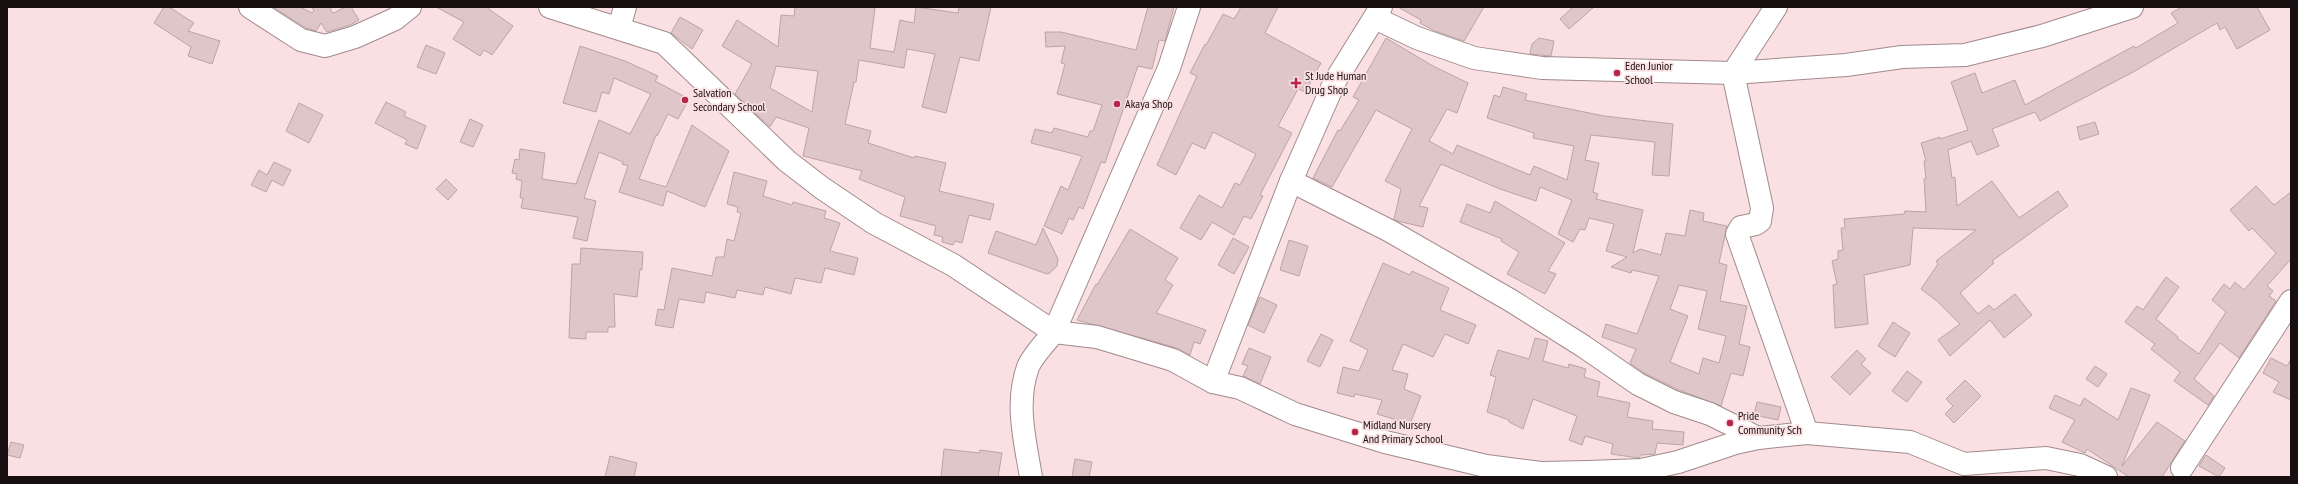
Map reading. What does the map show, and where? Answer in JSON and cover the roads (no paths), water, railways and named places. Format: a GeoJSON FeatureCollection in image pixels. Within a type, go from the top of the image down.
{"type":"FeatureCollection","features":[{"type":"Feature","properties":{"kind":"street"},"geometry":{"type":"LineString","coordinates":[[250,7],[301,40],[325,46],[355,37],[395,19],[410,7]]}},
{"type":"Feature","properties":{"kind":"street"},"geometry":{"type":"LineString","coordinates":[[550,7],[664,43],[787,161],[822,188],[874,223],[954,265],[1054,332],[1097,337],[1173,360],[1213,382],[1240,388],[1295,414],[1385,442],[1486,466],[1541,473],[1641,470],[1678,462],[1735,443],[1758,438],[1807,433],[1910,442],[1966,470],[2046,458],[2080,465],[2106,477]]}},
{"type":"Feature","properties":{"kind":"street"},"geometry":{"type":"LineString","coordinates":[[619,28],[625,7]]}},
{"type":"Feature","properties":{"kind":"street"},"geometry":{"type":"LineString","coordinates":[[1032,477],[1022,423],[1023,393],[1028,366],[1054,332],[1169,68],[1189,7]]}},
{"type":"Feature","properties":{"kind":"street"},"geometry":{"type":"LineString","coordinates":[[1776,7],[1733,72],[1762,208],[1760,221],[1756,224],[1741,227],[1737,234],[1807,433]]}},
{"type":"Feature","properties":{"kind":"street"},"geometry":{"type":"LineString","coordinates":[[1213,382],[1290,182],[1335,81],[1378,12],[1417,38],[1474,58],[1542,68],[1733,72],[1846,65],[1902,56],[1965,55],[2042,36],[2132,7]]}},
{"type":"Feature","properties":{"kind":"street"},"geometry":{"type":"LineString","coordinates":[[1290,182],[1390,231],[1510,300],[1601,357],[1638,384],[1674,402],[1710,414],[1758,438]]}},
{"type":"Feature","properties":{"kind":"street"},"geometry":{"type":"LineString","coordinates":[[2182,468],[2291,301]]}},
{"type":"Feature","properties":{"kind":"place","name":"Eden Junior School"},"geometry":{"type":"Point","coordinates":[1617,73]}},
{"type":"Feature","properties":{"kind":"place","name":"St Jude Human Drug Shop"},"geometry":{"type":"Point","coordinates":[1296,83]}},
{"type":"Feature","properties":{"kind":"place","name":"Salvation Secondary School"},"geometry":{"type":"Point","coordinates":[685,100]}},
{"type":"Feature","properties":{"kind":"place","name":"Akaya Shop"},"geometry":{"type":"Point","coordinates":[1117,104]}},
{"type":"Feature","properties":{"kind":"place","name":"Pride Community Sch"},"geometry":{"type":"Point","coordinates":[1730,423]}},
{"type":"Feature","properties":{"kind":"place","name":"Midland Nursery And Primary School"},"geometry":{"type":"Point","coordinates":[1355,432]}}]}
